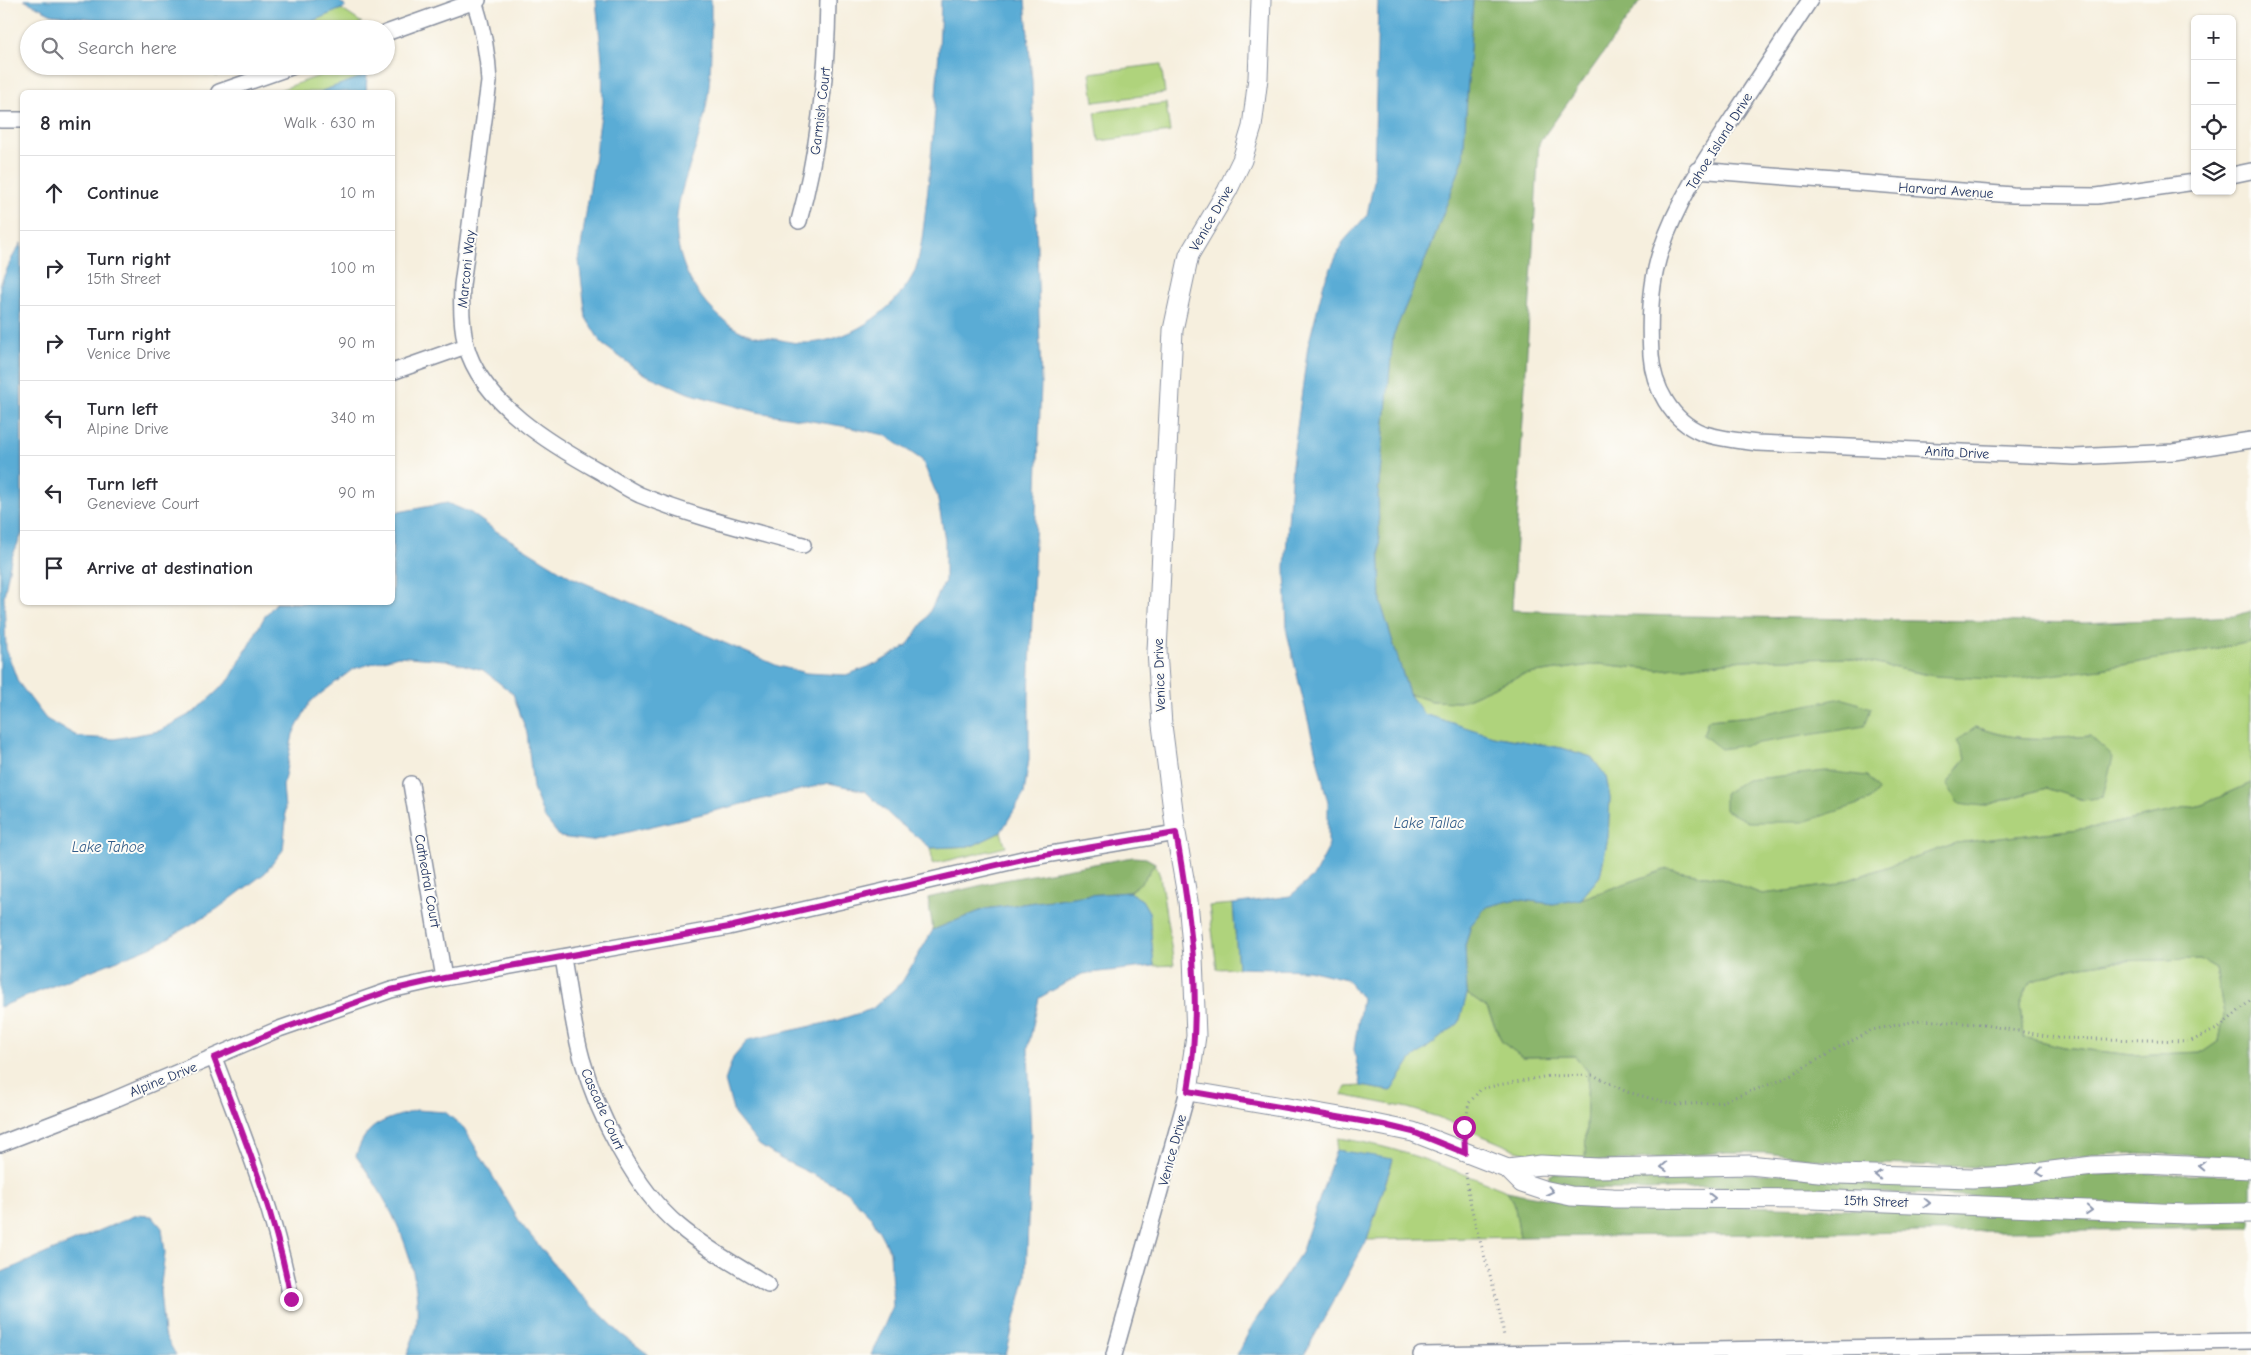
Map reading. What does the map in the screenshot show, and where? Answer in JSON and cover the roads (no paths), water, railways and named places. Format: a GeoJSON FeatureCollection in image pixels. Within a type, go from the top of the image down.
{"type":"FeatureCollection","features":[{"type":"Feature","properties":{"kind":"street"},"geometry":{"type":"LineString","coordinates":[[395,30],[476,0]]}},
{"type":"Feature","properties":{"kind":"street","name":"Marconi Way"},"geometry":{"type":"LineString","coordinates":[[476,0],[488,54],[489,82],[462,285],[461,316],[466,346],[475,366],[492,394],[532,429],[578,459],[639,494],[705,518],[804,545]]}},
{"type":"Feature","properties":{"kind":"street","name":"Garmish Court"},"geometry":{"type":"LineString","coordinates":[[799,221],[812,173],[822,112],[827,60],[828,0]]}},
{"type":"Feature","properties":{"kind":"street","name":"Venice Drive"},"geometry":{"type":"LineString","coordinates":[[1114,1355],[1188,1091],[1196,1036],[1196,998],[1188,901],[1176,833],[1158,684],[1157,651],[1173,330],[1189,254],[1227,191],[1242,160],[1252,127],[1258,78],[1261,0]]}},
{"type":"Feature","properties":{"kind":"street","name":"Tahoe Island Drive"},"geometry":{"type":"LineString","coordinates":[[1671,409],[1658,389],[1652,366],[1650,334],[1652,288],[1661,250],[1697,170],[1810,0]]}},
{"type":"Feature","properties":{"kind":"street"},"geometry":{"type":"LineString","coordinates":[[225,90],[268,75]]}},
{"type":"Feature","properties":{"kind":"street"},"geometry":{"type":"LineString","coordinates":[[0,120],[20,120]]}},
{"type":"Feature","properties":{"kind":"street","name":"Harvard Avenue"},"geometry":{"type":"LineString","coordinates":[[1697,170],[2013,195],[2097,196],[2191,183]]}},
{"type":"Feature","properties":{"kind":"street"},"geometry":{"type":"LineString","coordinates":[[2236,174],[2251,171]]}},
{"type":"Feature","properties":{"kind":"street"},"geometry":{"type":"LineString","coordinates":[[395,371],[466,346]]}},
{"type":"Feature","properties":{"kind":"street","name":"Anita Drive"},"geometry":{"type":"LineString","coordinates":[[1671,409],[1685,422],[1701,432],[1726,439],[1758,443],[2075,457],[2174,452],[2251,440]]}},
{"type":"Feature","properties":{"kind":"street","name":"Cathedral Court"},"geometry":{"type":"LineString","coordinates":[[411,784],[444,978]]}},
{"type":"Feature","properties":{"kind":"street","name":"Alpine Drive"},"geometry":{"type":"LineString","coordinates":[[0,1144],[279,1030],[343,1005],[391,990],[444,978],[729,927],[1027,858],[1176,833]]}},
{"type":"Feature","properties":{"kind":"street","name":"Cascade Court"},"geometry":{"type":"LineString","coordinates":[[564,958],[582,1060],[603,1115],[622,1153],[649,1194],[678,1225],[716,1253],[768,1285]]}},
{"type":"Feature","properties":{"kind":"street"},"geometry":{"type":"LineString","coordinates":[[214,1058],[270,1209],[285,1263],[291,1299]]}},
{"type":"Feature","properties":{"kind":"street","name":"15th Street"},"geometry":{"type":"LineString","coordinates":[[1188,1091],[1384,1125],[1413,1132],[1508,1169],[1522,1183],[1571,1196],[1812,1199],[2186,1214],[2251,1213]]}},
{"type":"Feature","properties":{"kind":"street","name":"15th Street"},"geometry":{"type":"LineString","coordinates":[[1508,1169],[1542,1165],[1608,1168],[1749,1165],[1838,1174],[1972,1178],[2009,1176],[2093,1166],[2144,1164],[2251,1169]]}},
{"type":"Feature","properties":{"kind":"street"},"geometry":{"type":"LineString","coordinates":[[1421,1355],[2251,1340]]}},
{"type":"Feature","properties":{"kind":"water"},"geometry":{"type":"Polygon","coordinates":[[[24,0],[338,0],[346,7],[315,20],[103,20],[52,14],[24,0]]]}},
{"type":"Feature","properties":{"kind":"water","name":"Lake Tahoe"},"geometry":{"type":"Polygon","coordinates":[[[596,0],[711,0],[708,97],[678,211],[678,245],[683,263],[692,283],[712,310],[738,330],[747,334],[794,343],[817,342],[833,339],[850,332],[880,314],[904,289],[916,268],[922,237],[932,148],[941,0],[1025,0],[1032,81],[1041,384],[1029,696],[1029,759],[1024,794],[1001,832],[972,846],[931,848],[893,818],[865,791],[829,783],[591,841],[560,837],[544,817],[533,788],[527,733],[513,694],[483,670],[446,660],[398,656],[353,669],[310,702],[293,734],[283,786],[286,820],[283,850],[265,873],[217,909],[158,944],[0,1007],[0,285],[20,245],[20,539],[11,559],[4,596],[6,649],[18,682],[46,719],[79,737],[114,739],[159,731],[196,711],[230,679],[265,616],[274,605],[395,605],[395,513],[447,503],[471,513],[496,531],[571,577],[778,666],[806,673],[846,675],[876,664],[907,646],[927,617],[945,581],[945,540],[937,495],[922,460],[885,435],[757,412],[688,393],[642,373],[602,344],[586,318],[579,260],[603,102],[602,59],[596,0]]]}},
{"type":"Feature","properties":{"kind":"water","name":"Lake Tallac"},"geometry":{"type":"Polygon","coordinates":[[[1378,0],[1473,0],[1463,160],[1431,246],[1393,336],[1378,495],[1381,604],[1409,694],[1424,714],[1493,736],[1562,748],[1591,757],[1606,776],[1610,798],[1608,837],[1600,876],[1581,899],[1553,904],[1516,899],[1486,907],[1471,925],[1465,946],[1467,994],[1459,1023],[1411,1060],[1391,1091],[1361,1086],[1354,1049],[1362,998],[1346,979],[1308,970],[1238,968],[1233,904],[1290,896],[1314,876],[1328,849],[1328,803],[1287,633],[1285,567],[1292,465],[1308,346],[1324,283],[1343,242],[1367,215],[1374,181],[1378,0]]]}},
{"type":"Feature","properties":{"kind":"water"},"geometry":{"type":"Polygon","coordinates":[[[367,75],[366,90],[325,90],[367,75]]]}},
{"type":"Feature","properties":{"kind":"water"},"geometry":{"type":"Polygon","coordinates":[[[1129,892],[1142,900],[1149,912],[1154,966],[1082,974],[1039,998],[1028,1048],[1031,1142],[1026,1276],[1006,1355],[871,1355],[893,1306],[890,1252],[872,1218],[845,1190],[781,1159],[759,1145],[734,1114],[725,1081],[733,1058],[748,1040],[835,1021],[872,1009],[902,982],[933,930],[985,909],[1088,895],[1129,892]]]}},
{"type":"Feature","properties":{"kind":"water"},"geometry":{"type":"Polygon","coordinates":[[[416,1110],[445,1112],[464,1128],[521,1224],[574,1288],[621,1334],[649,1355],[407,1355],[417,1322],[417,1299],[409,1255],[392,1213],[356,1156],[360,1144],[371,1129],[386,1120],[416,1110]]]}},
{"type":"Feature","properties":{"kind":"water"},"geometry":{"type":"Polygon","coordinates":[[[1336,1150],[1393,1159],[1367,1240],[1304,1355],[1237,1355],[1253,1324],[1301,1253],[1336,1150]]]}},
{"type":"Feature","properties":{"kind":"water"},"geometry":{"type":"Polygon","coordinates":[[[136,1215],[152,1216],[162,1228],[165,1253],[160,1291],[164,1334],[176,1355],[0,1355],[0,1273],[136,1215]]]}}]}
